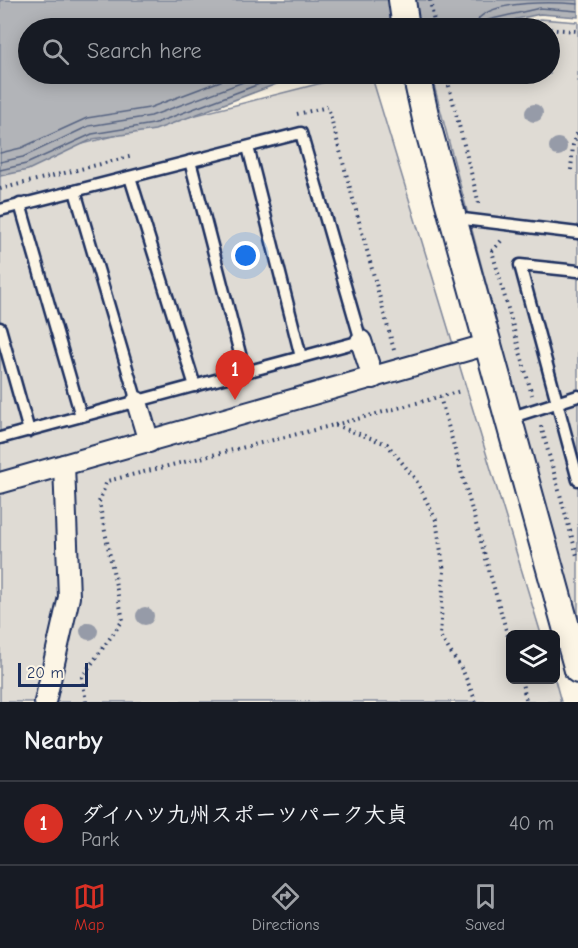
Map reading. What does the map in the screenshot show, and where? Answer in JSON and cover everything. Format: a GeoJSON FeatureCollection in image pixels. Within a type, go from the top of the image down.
{"type":"FeatureCollection","features":[{"type":"Feature","properties":{"kind":"street"},"geometry":{"type":"LineString","coordinates":[[402,0],[405,18]]}},
{"type":"Feature","properties":{"kind":"street"},"geometry":{"type":"LineString","coordinates":[[418,84],[428,128],[578,670]]}},
{"type":"Feature","properties":{"kind":"street"},"geometry":{"type":"LineString","coordinates":[[361,341],[373,378]]}},
{"type":"Feature","properties":{"kind":"street"},"geometry":{"type":"LineString","coordinates":[[0,483],[489,344]]}},
{"type":"Feature","properties":{"kind":"street"},"geometry":{"type":"LineString","coordinates":[[137,402],[149,442]]}},
{"type":"Feature","properties":{"kind":"street"},"geometry":{"type":"LineString","coordinates":[[45,702],[69,597],[64,465]]}},
{"type":"Feature","properties":{"kind":"lane"},"geometry":{"type":"LineString","coordinates":[[0,210],[301,133],[361,341],[0,438]]}},
{"type":"Feature","properties":{"kind":"lane"},"geometry":{"type":"LineString","coordinates":[[248,147],[301,357]]}},
{"type":"Feature","properties":{"kind":"lane"},"geometry":{"type":"LineString","coordinates":[[190,161],[245,373]]}},
{"type":"Feature","properties":{"kind":"lane"},"geometry":{"type":"LineString","coordinates":[[130,177],[195,386]]}},
{"type":"Feature","properties":{"kind":"lane"},"geometry":{"type":"LineString","coordinates":[[75,190],[137,402]]}},
{"type":"Feature","properties":{"kind":"lane"},"geometry":{"type":"LineString","coordinates":[[20,204],[81,417]]}},
{"type":"Feature","properties":{"kind":"lane"},"geometry":{"type":"LineString","coordinates":[[454,218],[578,233]]}},
{"type":"Feature","properties":{"kind":"lane"},"geometry":{"type":"LineString","coordinates":[[578,271],[520,265],[578,480]]}},
{"type":"Feature","properties":{"kind":"lane"},"geometry":{"type":"LineString","coordinates":[[0,328],[29,431]]}},
{"type":"Feature","properties":{"kind":"lane"},"geometry":{"type":"LineString","coordinates":[[510,418],[578,396]]}},
{"type":"Feature","properties":{"kind":"path"},"geometry":{"type":"LineString","coordinates":[[430,0],[433,18]]}},
{"type":"Feature","properties":{"kind":"path"},"geometry":{"type":"LineString","coordinates":[[560,30],[578,31]]}},
{"type":"Feature","properties":{"kind":"path"},"geometry":{"type":"LineString","coordinates":[[449,84],[479,204]]}},
{"type":"Feature","properties":{"kind":"path"},"geometry":{"type":"LineString","coordinates":[[328,107],[394,351],[406,348]]}},
{"type":"Feature","properties":{"kind":"path"},"geometry":{"type":"LineString","coordinates":[[572,170],[573,145],[578,131]]}},
{"type":"Feature","properties":{"kind":"path"},"geometry":{"type":"LineString","coordinates":[[86,702],[82,677],[123,620],[99,502],[107,481],[461,391]]}},
{"type":"Feature","properties":{"kind":"path"},"geometry":{"type":"LineString","coordinates":[[440,397],[506,630]]}},
{"type":"Feature","properties":{"kind":"path"},"geometry":{"type":"LineString","coordinates":[[334,425],[387,444],[417,480],[436,520],[444,571],[440,636],[463,671],[476,702]]}},
{"type":"Feature","properties":{"kind":"path"},"geometry":{"type":"LineString","coordinates":[[522,684],[527,702]]}},
{"type":"Feature","properties":{"kind":"shaded area"},"geometry":{"type":"Polygon","coordinates":[[[560,21],[578,22],[578,633],[434,84],[560,84],[560,21]]]}},
{"type":"Feature","properties":{"kind":"shaded area"},"geometry":{"type":"Polygon","coordinates":[[[318,84],[374,84],[540,630],[506,630],[506,684],[556,684],[561,702],[0,702],[0,165],[318,84]]]}},
{"type":"Feature","properties":{"kind":"water"},"geometry":{"type":"Polygon","coordinates":[[[0,0],[578,0],[578,17],[540,14],[522,18],[18,18],[18,84],[277,84],[155,130],[93,139],[28,170],[0,176],[0,0]]]}},
{"type":"Feature","properties":{"kind":"place","name":"ダイハツ九州スポーツパーク大貞"},"geometry":{"type":"Point","coordinates":[235,400]}}]}
